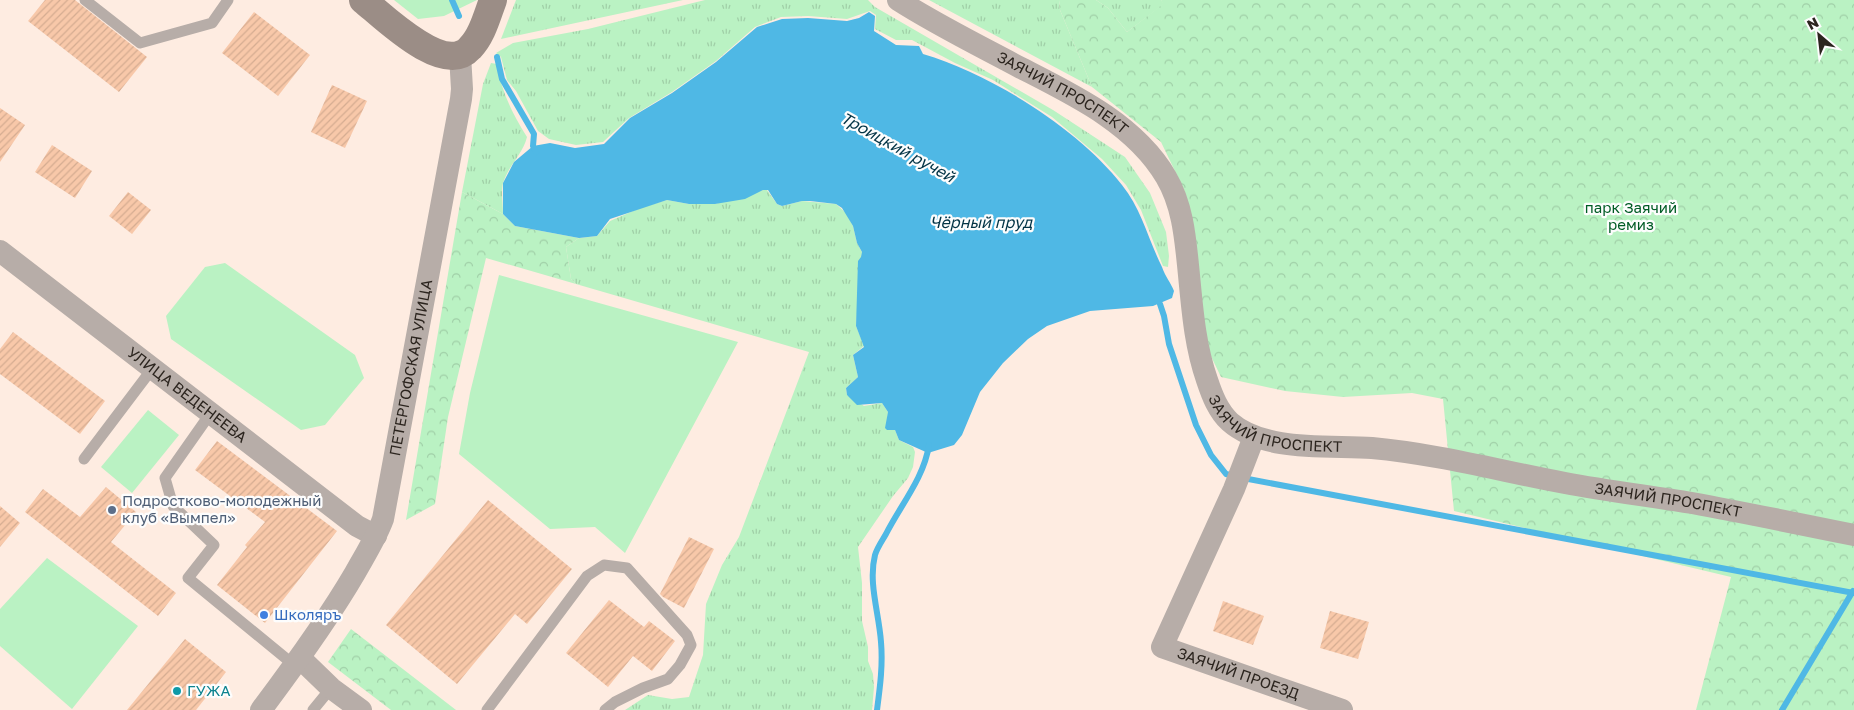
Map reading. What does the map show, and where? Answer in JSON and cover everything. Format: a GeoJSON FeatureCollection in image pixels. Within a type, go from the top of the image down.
{"type":"FeatureCollection","features":[{"type":"Feature","properties":{"kind":"main road"},"geometry":{"type":"LineString","coordinates":[[363,0],[428,50],[442,56],[460,55],[469,49],[478,37],[493,0]]}},
{"type":"Feature","properties":{"kind":"street","name":"ЗАЯЧИЙ ПРОСПЕКТ"},"geometry":{"type":"LineString","coordinates":[[898,0],[1063,90],[1101,113],[1136,141],[1156,162],[1172,188],[1181,216],[1198,347],[1212,393],[1224,415],[1240,429],[1254,437],[1272,441],[1376,449],[1431,456],[1552,480],[1691,503],[1854,535]]}},
{"type":"Feature","properties":{"kind":"street","name":"ПЕТЕРГОФСКАЯ УЛИЦА"},"geometry":{"type":"LineString","coordinates":[[261,710],[340,599],[376,536],[383,519],[397,452],[458,116],[462,89],[460,55]]}},
{"type":"Feature","properties":{"kind":"street","name":"УЛИЦА ВЕДЕНЕЕВА"},"geometry":{"type":"LineString","coordinates":[[2,258],[152,369],[357,526],[376,536]]}},
{"type":"Feature","properties":{"kind":"street","name":"ЗАЯЧИЙ ПРОЕЗД"},"geometry":{"type":"LineString","coordinates":[[1254,437],[1237,480],[1162,646],[1342,710]]}},
{"type":"Feature","properties":{"kind":"street"},"geometry":{"type":"LineString","coordinates":[[297,662],[361,710]]}},
{"type":"Feature","properties":{"kind":"lane"},"geometry":{"type":"LineString","coordinates":[[85,0],[140,43],[212,23],[228,0]]}},
{"type":"Feature","properties":{"kind":"lane"},"geometry":{"type":"LineString","coordinates":[[84,459],[152,369]]}},
{"type":"Feature","properties":{"kind":"lane"},"geometry":{"type":"LineString","coordinates":[[210,414],[165,478],[173,506],[214,545],[188,578],[297,662]]}},
{"type":"Feature","properties":{"kind":"lane"},"geometry":{"type":"LineString","coordinates":[[487,710],[587,576],[604,565],[627,568],[687,635],[691,645],[680,665],[668,679],[643,688],[615,702],[605,710]]}},
{"type":"Feature","properties":{"kind":"lane"},"geometry":{"type":"LineString","coordinates":[[313,710],[331,688]]}},
{"type":"Feature","properties":{"kind":"green space"},"geometry":{"type":"Polygon","coordinates":[[[394,0],[477,0],[444,16],[418,19],[394,0]]]}},
{"type":"Feature","properties":{"kind":"green space"},"geometry":{"type":"Polygon","coordinates":[[[516,0],[683,0],[501,39],[516,0]]]}},
{"type":"Feature","properties":{"kind":"green space"},"geometry":{"type":"Polygon","coordinates":[[[705,0],[868,0],[875,7],[1053,110],[1125,157],[1150,193],[1166,232],[1169,256],[1168,267],[1163,266],[1141,210],[1126,185],[1102,159],[1052,117],[993,80],[955,63],[912,40],[896,40],[875,29],[876,15],[870,11],[847,19],[808,16],[781,17],[755,27],[716,61],[672,92],[629,118],[603,142],[576,145],[549,139],[538,131],[516,91],[507,80],[501,57],[496,53],[513,43],[588,29],[705,0]]]}},
{"type":"Feature","properties":{"kind":"green space"},"geometry":{"type":"Polygon","coordinates":[[[929,0],[1059,0],[1060,10],[1092,87],[929,0]]]}},
{"type":"Feature","properties":{"kind":"green space","name":"парк Заячий ремиз"},"geometry":{"type":"Polygon","coordinates":[[[1059,0],[1096,0],[1108,8],[1127,32],[1163,4],[1161,0],[1854,0],[1854,710],[1696,710],[1731,577],[1454,511],[1443,399],[1412,393],[1343,397],[1285,391],[1221,377],[1208,350],[1185,192],[1161,142],[1092,87],[1060,10],[1059,0]]]}},
{"type":"Feature","properties":{"kind":"green space"},"geometry":{"type":"Polygon","coordinates":[[[1096,0],[1161,0],[1164,4],[1127,32],[1108,8],[1096,0]]]}},
{"type":"Feature","properties":{"kind":"green space"},"geometry":{"type":"Polygon","coordinates":[[[491,63],[497,64],[501,84],[508,102],[527,137],[503,183],[503,214],[462,192],[483,84],[491,63]]]}},
{"type":"Feature","properties":{"kind":"green space"},"geometry":{"type":"Polygon","coordinates":[[[767,190],[777,204],[782,206],[802,201],[836,204],[846,213],[853,226],[857,243],[862,252],[856,326],[864,346],[853,355],[858,377],[846,388],[847,395],[864,406],[882,403],[888,412],[887,430],[895,430],[899,440],[913,447],[915,452],[913,467],[908,478],[893,496],[858,547],[862,583],[862,621],[868,647],[868,661],[873,674],[872,710],[625,710],[648,695],[672,699],[689,697],[703,655],[706,604],[722,565],[739,537],[809,352],[576,284],[571,279],[566,247],[579,238],[597,236],[610,221],[640,208],[667,200],[689,204],[715,204],[767,190]]]}},
{"type":"Feature","properties":{"kind":"green space"},"geometry":{"type":"Polygon","coordinates":[[[462,192],[503,214],[515,226],[579,238],[566,247],[571,279],[576,284],[486,258],[448,417],[435,504],[406,520],[462,192]]]}},
{"type":"Feature","properties":{"kind":"green space"},"geometry":{"type":"Polygon","coordinates":[[[225,263],[355,355],[364,378],[325,425],[301,430],[171,339],[166,316],[205,267],[225,263]]]}},
{"type":"Feature","properties":{"kind":"green space"},"geometry":{"type":"Polygon","coordinates":[[[499,275],[738,342],[625,553],[595,527],[550,529],[459,454],[470,393],[499,275]]]}},
{"type":"Feature","properties":{"kind":"green space"},"geometry":{"type":"Polygon","coordinates":[[[148,410],[179,435],[132,493],[101,467],[148,410]]]}},
{"type":"Feature","properties":{"kind":"green space"},"geometry":{"type":"Polygon","coordinates":[[[47,558],[138,626],[72,709],[0,646],[0,609],[47,558]]]}},
{"type":"Feature","properties":{"kind":"green space"},"geometry":{"type":"Polygon","coordinates":[[[351,629],[456,710],[391,710],[328,662],[351,629]]]}},
{"type":"Feature","properties":{"kind":"water","name":"Чёрный пруд"},"geometry":{"type":"Polygon","coordinates":[[[869,12],[875,16],[874,31],[896,45],[919,46],[923,54],[949,63],[1005,89],[1058,124],[1104,164],[1135,204],[1174,291],[1172,298],[1153,306],[1090,311],[1047,326],[1028,339],[1003,363],[980,392],[962,435],[954,445],[928,453],[899,440],[895,430],[887,430],[885,428],[888,412],[882,403],[857,405],[847,395],[846,388],[858,377],[853,355],[864,347],[856,326],[858,261],[862,252],[857,243],[853,226],[842,208],[836,204],[802,201],[782,206],[777,204],[768,190],[763,190],[745,199],[715,204],[689,204],[667,200],[610,219],[597,236],[579,238],[515,226],[503,214],[503,183],[514,162],[533,146],[550,143],[575,148],[604,144],[630,118],[672,93],[716,62],[757,27],[782,19],[808,18],[847,21],[859,18],[869,12]]]}},
{"type":"Feature","properties":{"kind":"building"},"geometry":{"type":"Polygon","coordinates":[[[45,0],[75,0],[147,57],[119,92],[28,21],[45,0]]]}},
{"type":"Feature","properties":{"kind":"building"},"geometry":{"type":"Polygon","coordinates":[[[254,12],[310,55],[278,96],[222,53],[254,12]]]}},
{"type":"Feature","properties":{"kind":"building"},"geometry":{"type":"Polygon","coordinates":[[[332,85],[367,101],[345,148],[311,132],[332,85]]]}},
{"type":"Feature","properties":{"kind":"building"},"geometry":{"type":"Polygon","coordinates":[[[0,108],[25,125],[0,162],[0,108]]]}},
{"type":"Feature","properties":{"kind":"building"},"geometry":{"type":"Polygon","coordinates":[[[52,145],[92,171],[75,198],[35,172],[52,145]]]}},
{"type":"Feature","properties":{"kind":"building"},"geometry":{"type":"Polygon","coordinates":[[[128,192],[151,210],[132,234],[109,216],[128,192]]]}},
{"type":"Feature","properties":{"kind":"building"},"geometry":{"type":"Polygon","coordinates":[[[13,332],[105,401],[80,434],[0,374],[0,349],[13,332]]]}},
{"type":"Feature","properties":{"kind":"building"},"geometry":{"type":"Polygon","coordinates":[[[217,441],[337,531],[265,623],[217,585],[247,547],[245,545],[265,522],[195,470],[217,441]]]}},
{"type":"Feature","properties":{"kind":"building"},"geometry":{"type":"Polygon","coordinates":[[[106,487],[136,512],[111,542],[176,593],[158,616],[25,512],[43,489],[80,517],[106,487]]]}},
{"type":"Feature","properties":{"kind":"building"},"geometry":{"type":"Polygon","coordinates":[[[488,500],[572,569],[527,624],[515,614],[457,684],[386,625],[488,500]]]}},
{"type":"Feature","properties":{"kind":"building"},"geometry":{"type":"Polygon","coordinates":[[[0,506],[20,523],[0,547],[0,506]]]}},
{"type":"Feature","properties":{"kind":"building"},"geometry":{"type":"Polygon","coordinates":[[[689,537],[714,549],[684,608],[660,594],[689,537]]]}},
{"type":"Feature","properties":{"kind":"building"},"geometry":{"type":"Polygon","coordinates":[[[609,600],[644,627],[649,621],[675,641],[652,671],[633,656],[608,687],[566,653],[609,600]]]}},
{"type":"Feature","properties":{"kind":"building"},"geometry":{"type":"Polygon","coordinates":[[[1223,601],[1264,616],[1253,645],[1213,631],[1223,601]]]}},
{"type":"Feature","properties":{"kind":"building"},"geometry":{"type":"Polygon","coordinates":[[[1330,611],[1369,622],[1358,659],[1320,648],[1330,611]]]}},
{"type":"Feature","properties":{"kind":"building","name":"ГУЖА"},"geometry":{"type":"Polygon","coordinates":[[[185,639],[226,672],[196,710],[127,710],[185,639]]]}},
{"type":"Feature","properties":{"kind":"waterway","name":"Троицкий ручей"},"geometry":{"type":"LineString","coordinates":[[452,0],[459,16]]}},
{"type":"Feature","properties":{"kind":"waterway","name":"Троицкий ручей"},"geometry":{"type":"LineString","coordinates":[[497,57],[502,79],[534,134],[533,146],[536,152]]}},
{"type":"Feature","properties":{"kind":"waterway"},"geometry":{"type":"LineString","coordinates":[[1160,304],[1169,344],[1196,425],[1211,455],[1226,474],[1234,476]]}},
{"type":"Feature","properties":{"kind":"waterway","name":"Троицкий ручей"},"geometry":{"type":"LineString","coordinates":[[877,710],[882,659],[873,587],[875,555],[917,480],[929,445]]}},
{"type":"Feature","properties":{"kind":"waterway"},"geometry":{"type":"LineString","coordinates":[[1243,478],[1854,593]]}},
{"type":"Feature","properties":{"kind":"waterway"},"geometry":{"type":"LineString","coordinates":[[1782,710],[1853,591]]}},
{"type":"Feature","properties":{"kind":"place","name":"Подростково-молодежный клуб «Вымпел»"},"geometry":{"type":"Point","coordinates":[112,510]}},
{"type":"Feature","properties":{"kind":"place","name":"Школяръ"},"geometry":{"type":"Point","coordinates":[264,615]}},
{"type":"Feature","properties":{"kind":"place","name":"ГУЖА"},"geometry":{"type":"Point","coordinates":[177,691]}}]}
